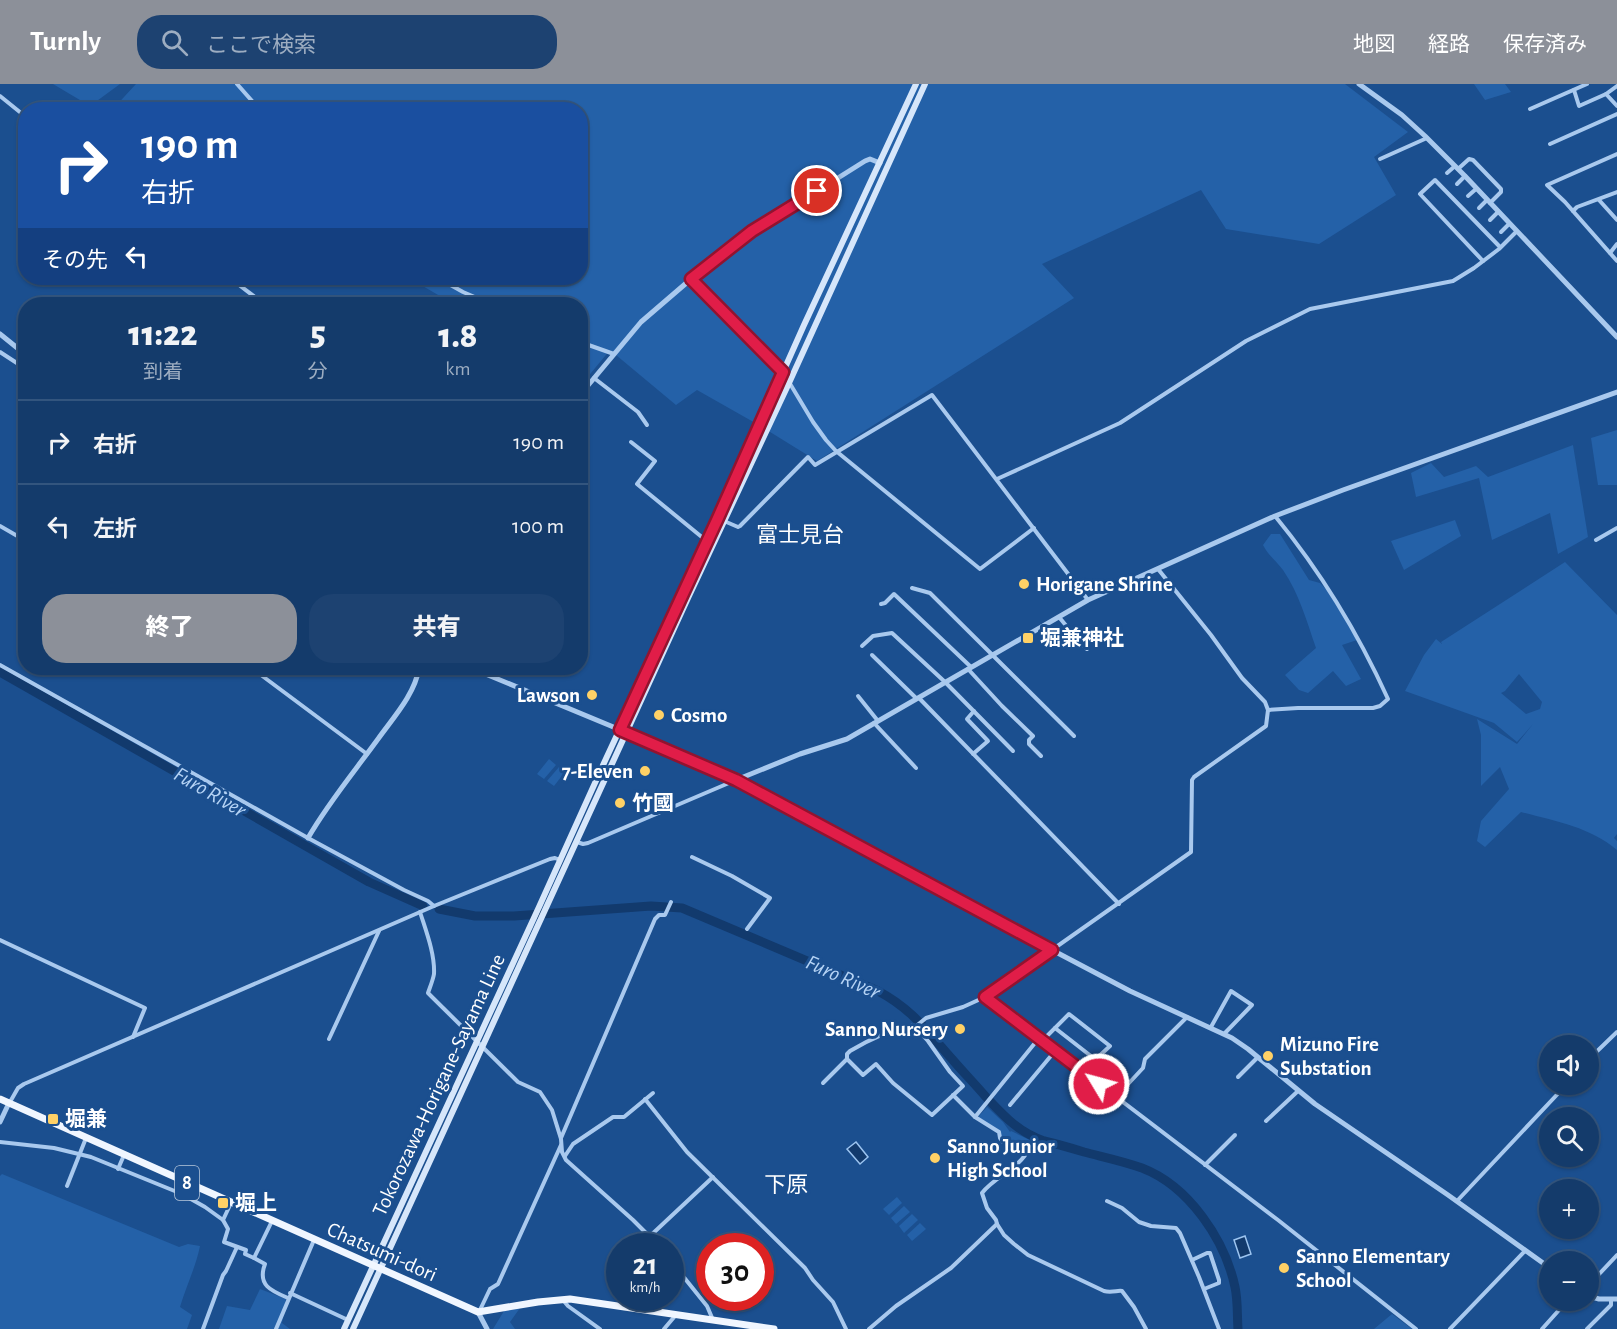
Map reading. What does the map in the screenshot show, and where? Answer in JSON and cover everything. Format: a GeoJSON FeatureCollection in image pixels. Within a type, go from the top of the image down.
{"type":"FeatureCollection","features":[{"type":"Feature","properties":{"kind":"main road"},"geometry":{"type":"LineString","coordinates":[[543,907],[561,860],[916,84]]}},
{"type":"Feature","properties":{"kind":"main road"},"geometry":{"type":"LineString","coordinates":[[543,907],[577,842],[925,84]]}},
{"type":"Feature","properties":{"kind":"main road","name":"Tokorozawa-Horigane-Sayama Line"},"geometry":{"type":"LineString","coordinates":[[344,1329],[378,1267],[483,1048],[541,920],[543,907]]}},
{"type":"Feature","properties":{"kind":"main road","name":"Tokorozawa-Horigane-Sayama Line"},"geometry":{"type":"LineString","coordinates":[[353,1329],[477,1041],[533,920],[543,907]]}},
{"type":"Feature","properties":{"kind":"main road","name":"Chatsumi-dori"},"geometry":{"type":"LineString","coordinates":[[0,1099],[478,1312]]}},
{"type":"Feature","properties":{"kind":"main road"},"geometry":{"type":"LineString","coordinates":[[478,1312],[562,1299],[591,1301],[734,1326],[774,1329]]}},
{"type":"Feature","properties":{"kind":"street"},"geometry":{"type":"LineString","coordinates":[[237,84],[253,102]]}},
{"type":"Feature","properties":{"kind":"street"},"geometry":{"type":"LineString","coordinates":[[1359,84],[1402,115],[1427,138],[1617,338]]}},
{"type":"Feature","properties":{"kind":"street"},"geometry":{"type":"LineString","coordinates":[[1530,109],[1587,84]]}},
{"type":"Feature","properties":{"kind":"street"},"geometry":{"type":"LineString","coordinates":[[1574,90],[1580,106],[1606,94],[1617,86]]}},
{"type":"Feature","properties":{"kind":"street"},"geometry":{"type":"LineString","coordinates":[[1606,94],[1617,106]]}},
{"type":"Feature","properties":{"kind":"street"},"geometry":{"type":"LineString","coordinates":[[0,96],[18,111]]}},
{"type":"Feature","properties":{"kind":"street"},"geometry":{"type":"LineString","coordinates":[[1550,144],[1617,114]]}},
{"type":"Feature","properties":{"kind":"street"},"geometry":{"type":"LineString","coordinates":[[1380,159],[1427,138]]}},
{"type":"Feature","properties":{"kind":"street"},"geometry":{"type":"LineString","coordinates":[[1617,154],[1547,185],[1617,261]]}},
{"type":"Feature","properties":{"kind":"street"},"geometry":{"type":"LineString","coordinates":[[588,385],[641,322],[752,231],[865,161],[870,159],[880,163]]}},
{"type":"Feature","properties":{"kind":"street"},"geometry":{"type":"LineString","coordinates":[[1447,173],[1469,159],[1473,160],[1501,189],[1501,192],[1479,208]]}},
{"type":"Feature","properties":{"kind":"street"},"geometry":{"type":"LineString","coordinates":[[1457,184],[1465,176]]}},
{"type":"Feature","properties":{"kind":"street"},"geometry":{"type":"LineString","coordinates":[[1483,261],[1420,194],[1435,180],[1500,247]]}},
{"type":"Feature","properties":{"kind":"street"},"geometry":{"type":"LineString","coordinates":[[1468,196],[1476,189]]}},
{"type":"Feature","properties":{"kind":"street"},"geometry":{"type":"LineString","coordinates":[[1573,211],[1577,207],[1617,192]]}},
{"type":"Feature","properties":{"kind":"street"},"geometry":{"type":"LineString","coordinates":[[1599,200],[1617,220]]}},
{"type":"Feature","properties":{"kind":"street"},"geometry":{"type":"LineString","coordinates":[[1490,220],[1498,212]]}},
{"type":"Feature","properties":{"kind":"street"},"geometry":{"type":"LineString","coordinates":[[1501,232],[1509,224]]}},
{"type":"Feature","properties":{"kind":"street"},"geometry":{"type":"LineString","coordinates":[[997,479],[1120,423],[1246,341],[1296,315],[1310,309],[1453,281],[1483,261],[1516,232]]}},
{"type":"Feature","properties":{"kind":"street"},"geometry":{"type":"LineString","coordinates":[[1610,253],[1617,244]]}},
{"type":"Feature","properties":{"kind":"street"},"geometry":{"type":"LineString","coordinates":[[691,279],[783,372],[813,422],[836,452],[980,569],[1034,528]]}},
{"type":"Feature","properties":{"kind":"street"},"geometry":{"type":"LineString","coordinates":[[239,285],[255,297]]}},
{"type":"Feature","properties":{"kind":"street"},"geometry":{"type":"LineString","coordinates":[[450,285],[475,297]]}},
{"type":"Feature","properties":{"kind":"street"},"geometry":{"type":"LineString","coordinates":[[0,334],[18,349]]}},
{"type":"Feature","properties":{"kind":"street"},"geometry":{"type":"LineString","coordinates":[[588,345],[614,354]]}},
{"type":"Feature","properties":{"kind":"street"},"geometry":{"type":"LineString","coordinates":[[0,352],[18,364]]}},
{"type":"Feature","properties":{"kind":"street"},"geometry":{"type":"LineString","coordinates":[[594,378],[638,412],[647,425]]}},
{"type":"Feature","properties":{"kind":"street"},"geometry":{"type":"LineString","coordinates":[[577,842],[588,843],[800,754],[847,739],[1088,600],[1275,516],[1617,392]]}},
{"type":"Feature","properties":{"kind":"street"},"geometry":{"type":"LineString","coordinates":[[724,521],[740,526],[808,458],[815,465],[932,395],[1088,600]]}},
{"type":"Feature","properties":{"kind":"street"},"geometry":{"type":"LineString","coordinates":[[631,442],[655,461],[637,484],[704,538]]}},
{"type":"Feature","properties":{"kind":"street"},"geometry":{"type":"LineString","coordinates":[[1268,710],[1373,708],[1380,706],[1388,699],[1373,666],[1341,609],[1308,559],[1275,516]]}},
{"type":"Feature","properties":{"kind":"street"},"geometry":{"type":"LineString","coordinates":[[0,526],[18,536]]}},
{"type":"Feature","properties":{"kind":"street"},"geometry":{"type":"LineString","coordinates":[[1596,540],[1617,528]]}},
{"type":"Feature","properties":{"kind":"street"},"geometry":{"type":"LineString","coordinates":[[915,1027],[924,1019],[985,997],[1191,852],[1192,780],[1266,726],[1268,710],[1265,702],[1242,678],[1158,569]]}},
{"type":"Feature","properties":{"kind":"street"},"geometry":{"type":"LineString","coordinates":[[912,588],[930,593],[1074,736]]}},
{"type":"Feature","properties":{"kind":"street"},"geometry":{"type":"LineString","coordinates":[[881,604],[894,594],[969,668],[1002,706],[1033,736],[1029,744],[1041,756]]}},
{"type":"Feature","properties":{"kind":"street"},"geometry":{"type":"LineString","coordinates":[[1059,616],[1087,649]]}},
{"type":"Feature","properties":{"kind":"street"},"geometry":{"type":"LineString","coordinates":[[862,646],[873,636],[892,633],[1014,751]]}},
{"type":"Feature","properties":{"kind":"street"},"geometry":{"type":"LineString","coordinates":[[872,655],[973,754],[1119,904]]}},
{"type":"Feature","properties":{"kind":"street"},"geometry":{"type":"LineString","coordinates":[[0,665],[308,838],[429,901],[434,906]]}},
{"type":"Feature","properties":{"kind":"street"},"geometry":{"type":"LineString","coordinates":[[261,675],[367,754]]}},
{"type":"Feature","properties":{"kind":"street"},"geometry":{"type":"LineString","coordinates":[[308,838],[315,825],[392,720],[411,691],[417,675]]}},
{"type":"Feature","properties":{"kind":"street"},"geometry":{"type":"LineString","coordinates":[[488,675],[736,780],[1130,991],[1224,1034],[1248,1049],[1328,1114],[1457,1201],[1539,1260]]}},
{"type":"Feature","properties":{"kind":"street"},"geometry":{"type":"LineString","coordinates":[[858,696],[876,722],[916,768]]}},
{"type":"Feature","properties":{"kind":"street"},"geometry":{"type":"LineString","coordinates":[[973,754],[988,741],[967,719],[974,711]]}},
{"type":"Feature","properties":{"kind":"street"},"geometry":{"type":"LineString","coordinates":[[692,856],[770,898],[747,929]]}},
{"type":"Feature","properties":{"kind":"street"},"geometry":{"type":"LineString","coordinates":[[0,1122],[18,1088],[24,1084],[434,906],[550,859],[561,860]]}},
{"type":"Feature","properties":{"kind":"street"},"geometry":{"type":"LineString","coordinates":[[487,1329],[478,1312],[490,1289],[498,1284],[655,919],[659,915],[665,915],[671,902]]}},
{"type":"Feature","properties":{"kind":"street"},"geometry":{"type":"LineString","coordinates":[[420,912],[428,936],[434,969],[428,993],[518,1082],[540,1092],[552,1110],[564,1157],[568,1163],[645,1233]]}},
{"type":"Feature","properties":{"kind":"street"},"geometry":{"type":"LineString","coordinates":[[329,1039],[380,931]]}},
{"type":"Feature","properties":{"kind":"street"},"geometry":{"type":"LineString","coordinates":[[0,940],[145,1008],[133,1037]]}},
{"type":"Feature","properties":{"kind":"street"},"geometry":{"type":"LineString","coordinates":[[1211,1028],[1232,991],[1252,1005],[1224,1034]]}},
{"type":"Feature","properties":{"kind":"street"},"geometry":{"type":"LineString","coordinates":[[985,997],[1278,1220],[1416,1329]]}},
{"type":"Feature","properties":{"kind":"street"},"geometry":{"type":"LineString","coordinates":[[975,1117],[1041,1039],[1069,1014],[1110,1047],[1082,1072]]}},
{"type":"Feature","properties":{"kind":"street"},"geometry":{"type":"LineString","coordinates":[[1116,1097],[1143,1068],[1145,1059],[1187,1017]]}},
{"type":"Feature","properties":{"kind":"street"},"geometry":{"type":"LineString","coordinates":[[823,1083],[847,1059],[850,1051],[887,1032],[913,1025],[963,1086],[932,1114],[893,1083],[876,1064],[863,1075],[847,1059]]}},
{"type":"Feature","properties":{"kind":"street"},"geometry":{"type":"LineString","coordinates":[[1055,1028],[1096,1060]]}},
{"type":"Feature","properties":{"kind":"street"},"geometry":{"type":"LineString","coordinates":[[1599,1049],[1617,1032]]}},
{"type":"Feature","properties":{"kind":"street"},"geometry":{"type":"LineString","coordinates":[[1010,1105],[1055,1051]]}},
{"type":"Feature","properties":{"kind":"street"},"geometry":{"type":"LineString","coordinates":[[1238,1077],[1257,1058]]}},
{"type":"Feature","properties":{"kind":"street"},"geometry":{"type":"LineString","coordinates":[[1266,1121],[1298,1091]]}},
{"type":"Feature","properties":{"kind":"street"},"geometry":{"type":"LineString","coordinates":[[564,1157],[573,1144],[613,1117],[624,1118],[653,1093]]}},
{"type":"Feature","properties":{"kind":"street"},"geometry":{"type":"LineString","coordinates":[[953,1095],[975,1117],[999,1132],[1004,1142],[1027,1145],[1030,1149],[1016,1165],[982,1194],[987,1208],[1008,1240],[1028,1255],[1104,1291],[1111,1293],[1122,1291],[1146,1329]]}},
{"type":"Feature","properties":{"kind":"street"},"geometry":{"type":"LineString","coordinates":[[1457,1201],[1557,1095]]}},
{"type":"Feature","properties":{"kind":"street"},"geometry":{"type":"LineString","coordinates":[[645,1099],[687,1152],[805,1268],[833,1302],[846,1329]]}},
{"type":"Feature","properties":{"kind":"street"},"geometry":{"type":"LineString","coordinates":[[1205,1165],[1235,1135]]}},
{"type":"Feature","properties":{"kind":"street"},"geometry":{"type":"LineString","coordinates":[[67,1186],[86,1138]]}},
{"type":"Feature","properties":{"kind":"street"},"geometry":{"type":"LineString","coordinates":[[0,1142],[54,1148],[91,1157],[182,1194],[205,1206],[223,1220],[228,1229],[224,1242],[246,1250],[245,1254],[265,1264],[262,1272],[263,1282],[271,1291],[290,1296],[348,1320]]}},
{"type":"Feature","properties":{"kind":"street"},"geometry":{"type":"LineString","coordinates":[[118,1169],[124,1155]]}},
{"type":"Feature","properties":{"kind":"street"},"geometry":{"type":"LineString","coordinates":[[653,1233],[713,1178]]}},
{"type":"Feature","properties":{"kind":"street"},"geometry":{"type":"LineString","coordinates":[[1107,1201],[1122,1208],[1139,1222],[1151,1226],[1176,1228],[1192,1260],[1219,1329]]}},
{"type":"Feature","properties":{"kind":"street"},"geometry":{"type":"LineString","coordinates":[[223,1220],[231,1203]]}},
{"type":"Feature","properties":{"kind":"street"},"geometry":{"type":"LineString","coordinates":[[254,1258],[272,1221]]}},
{"type":"Feature","properties":{"kind":"street"},"geometry":{"type":"LineString","coordinates":[[869,1329],[896,1306],[951,1268],[997,1224]]}},
{"type":"Feature","properties":{"kind":"street"},"geometry":{"type":"LineString","coordinates":[[276,1329],[314,1240]]}},
{"type":"Feature","properties":{"kind":"street"},"geometry":{"type":"LineString","coordinates":[[203,1329],[223,1275],[237,1247]]}},
{"type":"Feature","properties":{"kind":"street"},"geometry":{"type":"LineString","coordinates":[[1450,1329],[1526,1251]]}},
{"type":"Feature","properties":{"kind":"street"},"geometry":{"type":"LineString","coordinates":[[1192,1260],[1210,1253],[1219,1282],[1204,1289]]}},
{"type":"Feature","properties":{"kind":"street"},"geometry":{"type":"LineString","coordinates":[[1599,1274],[1617,1255]]}},
{"type":"Feature","properties":{"kind":"street"},"geometry":{"type":"LineString","coordinates":[[684,1277],[707,1306],[714,1321]]}},
{"type":"Feature","properties":{"kind":"street"},"geometry":{"type":"LineString","coordinates":[[562,1299],[600,1329]]}},
{"type":"Feature","properties":{"kind":"street"},"geometry":{"type":"LineString","coordinates":[[1587,1329],[1614,1299]]}},
{"type":"Feature","properties":{"kind":"street"},"geometry":{"type":"LineString","coordinates":[[1542,1329],[1558,1311]]}},
{"type":"Feature","properties":{"kind":"street"},"geometry":{"type":"LineString","coordinates":[[664,1329],[676,1315]]}},
{"type":"Feature","properties":{"kind":"shaded area"},"geometry":{"type":"Polygon","coordinates":[[[53,84],[120,84],[95,102],[83,102],[53,84]]]}},
{"type":"Feature","properties":{"kind":"shaded area"},"geometry":{"type":"Polygon","coordinates":[[[136,84],[1345,84],[1408,132],[1374,157],[1396,195],[1319,244],[1226,229],[1201,190],[1042,264],[1074,298],[817,461],[697,390],[676,405],[610,350],[588,377],[588,297],[442,297],[421,285],[588,285],[588,102],[119,102],[136,84]]]}},
{"type":"Feature","properties":{"kind":"shaded area"},"geometry":{"type":"Polygon","coordinates":[[[1474,84],[1505,84],[1511,92],[1485,100],[1474,84]]]}},
{"type":"Feature","properties":{"kind":"shaded area"},"geometry":{"type":"Polygon","coordinates":[[[1617,430],[1617,485],[1598,485],[1591,438],[1617,430]]]}},
{"type":"Feature","properties":{"kind":"shaded area"},"geometry":{"type":"Polygon","coordinates":[[[1573,445],[1588,537],[1558,554],[1550,513],[1492,540],[1479,478],[1416,497],[1411,473],[1431,463],[1444,477],[1476,466],[1488,477],[1573,445]]]}},
{"type":"Feature","properties":{"kind":"shaded area"},"geometry":{"type":"Polygon","coordinates":[[[1455,520],[1461,536],[1404,570],[1391,541],[1455,520]]]}},
{"type":"Feature","properties":{"kind":"shaded area"},"geometry":{"type":"Polygon","coordinates":[[[1271,534],[1280,534],[1309,580],[1320,583],[1329,592],[1357,640],[1342,645],[1361,679],[1346,686],[1333,671],[1308,693],[1299,690],[1285,675],[1316,648],[1294,588],[1263,545],[1271,534]]]}},
{"type":"Feature","properties":{"kind":"shaded area"},"geometry":{"type":"Polygon","coordinates":[[[1565,562],[1617,615],[1617,834],[1614,838],[1617,841],[1617,850],[1584,830],[1521,812],[1485,847],[1477,841],[1481,821],[1509,789],[1500,767],[1481,786],[1481,735],[1477,719],[1517,744],[1533,724],[1517,742],[1494,723],[1405,691],[1424,655],[1436,639],[1442,644],[1441,642],[1565,562]],[[1519,674],[1501,693],[1526,714],[1540,709],[1542,702],[1519,674]]]}},
{"type":"Feature","properties":{"kind":"shaded area"},"geometry":{"type":"Polygon","coordinates":[[[549,759],[556,765],[544,779],[537,774],[549,759]]]}},
{"type":"Feature","properties":{"kind":"shaded area"},"geometry":{"type":"Polygon","coordinates":[[[559,767],[565,772],[554,786],[547,781],[559,767]]]}},
{"type":"Feature","properties":{"kind":"shaded area"},"geometry":{"type":"Polygon","coordinates":[[[987,1107],[1010,1132],[1034,1142],[1032,1146],[1006,1142],[1001,1137],[1000,1131],[979,1118],[987,1107]]]}},
{"type":"Feature","properties":{"kind":"shaded area"},"geometry":{"type":"Polygon","coordinates":[[[856,1142],[868,1157],[860,1164],[847,1149],[856,1142]]]}},
{"type":"Feature","properties":{"kind":"shaded area"},"geometry":{"type":"Polygon","coordinates":[[[2,1174],[179,1247],[188,1244],[200,1246],[180,1307],[192,1315],[187,1329],[0,1329],[0,1176],[2,1174]]]}},
{"type":"Feature","properties":{"kind":"shaded area"},"geometry":{"type":"Polygon","coordinates":[[[897,1197],[902,1203],[889,1215],[883,1209],[897,1197]]]}},
{"type":"Feature","properties":{"kind":"shaded area"},"geometry":{"type":"Polygon","coordinates":[[[904,1206],[910,1212],[896,1224],[891,1218],[904,1206]]]}},
{"type":"Feature","properties":{"kind":"shaded area"},"geometry":{"type":"Polygon","coordinates":[[[912,1214],[918,1220],[904,1233],[899,1226],[912,1214]]]}},
{"type":"Feature","properties":{"kind":"shaded area"},"geometry":{"type":"Polygon","coordinates":[[[920,1223],[926,1229],[912,1241],[907,1235],[920,1223]]]}},
{"type":"Feature","properties":{"kind":"shaded area"},"geometry":{"type":"Polygon","coordinates":[[[1245,1236],[1251,1254],[1240,1258],[1234,1240],[1245,1236]]]}},
{"type":"Feature","properties":{"kind":"shaded area"},"geometry":{"type":"Polygon","coordinates":[[[260,1289],[286,1299],[282,1323],[290,1329],[219,1329],[227,1306],[250,1310],[260,1289]]]}},
{"type":"Feature","properties":{"kind":"shaded area"},"geometry":{"type":"Polygon","coordinates":[[[520,1308],[510,1322],[515,1329],[493,1329],[504,1311],[520,1308]]]}},
{"type":"Feature","properties":{"kind":"shaded area"},"geometry":{"type":"Polygon","coordinates":[[[1392,1314],[1412,1329],[1374,1329],[1392,1314]]]}},
{"type":"Feature","properties":{"kind":"waterway","name":"Furo River"},"geometry":{"type":"LineString","coordinates":[[0,672],[369,882],[423,906]]}},
{"type":"Feature","properties":{"kind":"waterway","name":"Furo River"},"geometry":{"type":"LineString","coordinates":[[439,909],[475,916],[514,916],[651,906],[682,908],[878,991],[900,1005],[918,1021],[986,1097],[1019,1128],[1044,1141],[1142,1168],[1159,1176],[1189,1201],[1214,1233],[1230,1269],[1236,1292],[1238,1329]]}},
{"type":"Feature","properties":{"kind":"place","name":"Horigane Shrine"},"geometry":{"type":"Point","coordinates":[1024,584]}},
{"type":"Feature","properties":{"kind":"place","name":"堀兼神社"},"geometry":{"type":"Point","coordinates":[1028,638]}},
{"type":"Feature","properties":{"kind":"place","name":"Lawson"},"geometry":{"type":"Point","coordinates":[592,695]}},
{"type":"Feature","properties":{"kind":"place","name":"Cosmo"},"geometry":{"type":"Point","coordinates":[659,715]}},
{"type":"Feature","properties":{"kind":"place","name":"7-Eleven"},"geometry":{"type":"Point","coordinates":[645,771]}},
{"type":"Feature","properties":{"kind":"place","name":"竹國"},"geometry":{"type":"Point","coordinates":[620,803]}},
{"type":"Feature","properties":{"kind":"place","name":"Sanno Nursery"},"geometry":{"type":"Point","coordinates":[960,1029]}},
{"type":"Feature","properties":{"kind":"place","name":"Mizuno Fire Substation"},"geometry":{"type":"Point","coordinates":[1268,1056]}},
{"type":"Feature","properties":{"kind":"place","name":"堀兼"},"geometry":{"type":"Point","coordinates":[53,1119]}},
{"type":"Feature","properties":{"kind":"place","name":"Sanno Junior High School"},"geometry":{"type":"Point","coordinates":[935,1158]}},
{"type":"Feature","properties":{"kind":"place","name":"堀上"},"geometry":{"type":"Point","coordinates":[223,1203]}},
{"type":"Feature","properties":{"kind":"place","name":"Sanno Elementary School"},"geometry":{"type":"Point","coordinates":[1284,1268]}},
{"type":"Feature","properties":{"kind":"district","name":"富士見台"},"geometry":{"type":"Point","coordinates":[800,535]}},
{"type":"Feature","properties":{"kind":"district","name":"下原"},"geometry":{"type":"Point","coordinates":[786,1185]}},
{"type":"Feature","properties":{"kind":"route"},"geometry":{"type":"LineString","coordinates":[[817,191],[752,231],[691,279],[783,372],[620,730],[736,780],[1052,950],[985,997],[1099,1084]]}}]}
